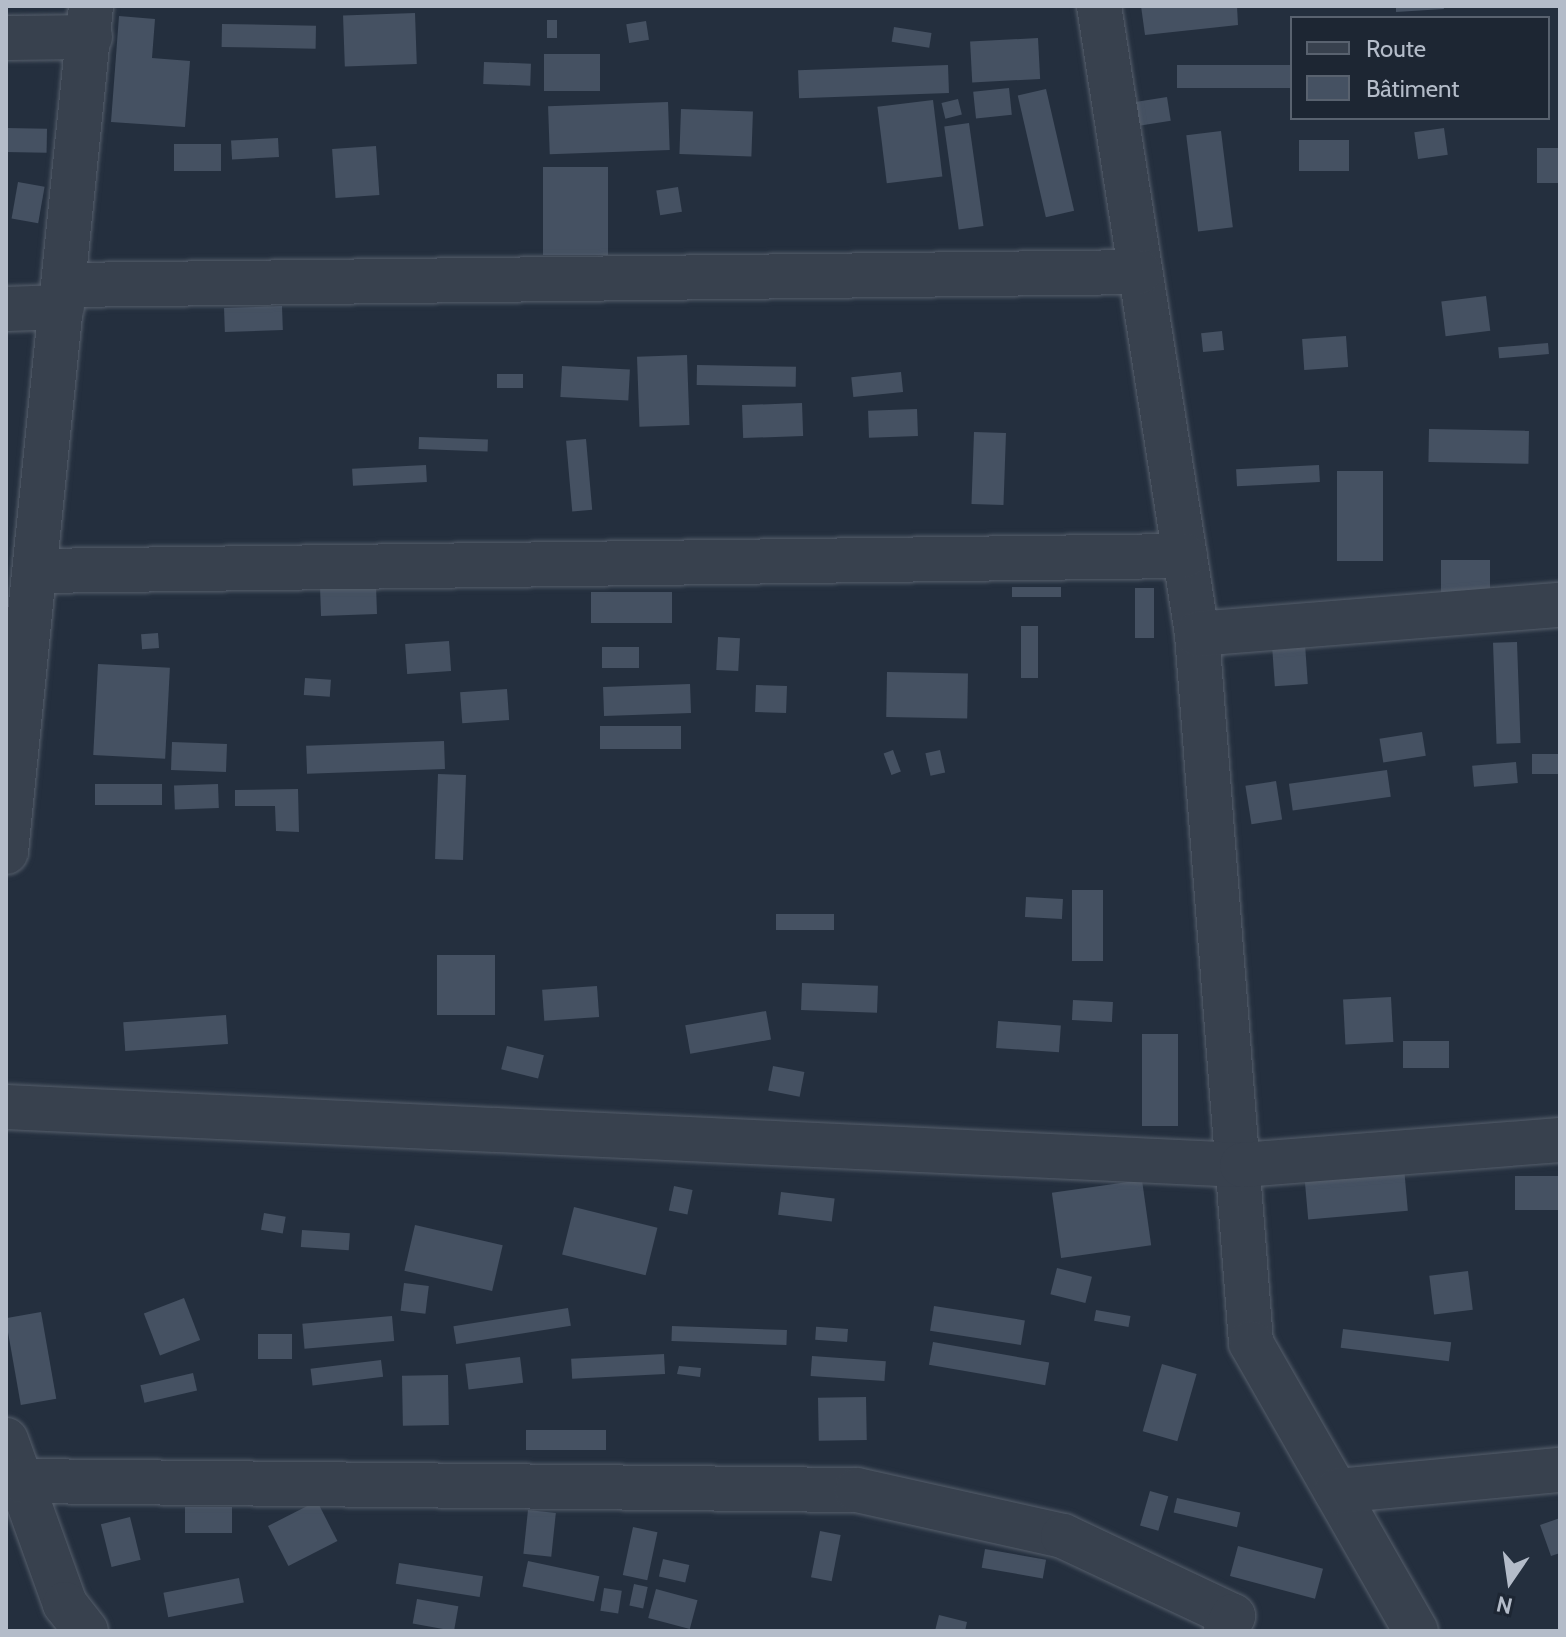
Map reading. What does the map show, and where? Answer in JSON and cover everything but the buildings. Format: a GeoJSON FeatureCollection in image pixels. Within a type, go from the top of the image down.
{"type":"FeatureCollection","features":[{"type":"Feature","properties":{"kind":"street"},"geometry":{"type":"LineString","coordinates":[[1099,6],[1197,634],[1242,1165],[1251,1343],[1416,1631]]}},
{"type":"Feature","properties":{"kind":"street"},"geometry":{"type":"LineString","coordinates":[[6,38],[91,22],[63,296],[24,597],[6,852]]}},
{"type":"Feature","properties":{"kind":"street"},"geometry":{"type":"LineString","coordinates":[[6,309],[63,296],[1140,272]]}},
{"type":"Feature","properties":{"kind":"street"},"geometry":{"type":"LineString","coordinates":[[24,597],[1185,556]]}},
{"type":"Feature","properties":{"kind":"street"},"geometry":{"type":"LineString","coordinates":[[1197,634],[1560,605]]}},
{"type":"Feature","properties":{"kind":"street"},"geometry":{"type":"LineString","coordinates":[[6,1107],[1242,1165],[1560,1140]]}},
{"type":"Feature","properties":{"kind":"street"},"geometry":{"type":"LineString","coordinates":[[6,1440],[65,1604],[86,1631]]}},
{"type":"Feature","properties":{"kind":"street"},"geometry":{"type":"LineString","coordinates":[[1336,1491],[1560,1470]]}},
{"type":"Feature","properties":{"kind":"street"},"geometry":{"type":"LineString","coordinates":[[21,1481],[857,1490],[1063,1536],[1233,1616],[1226,1631]]}}]}
